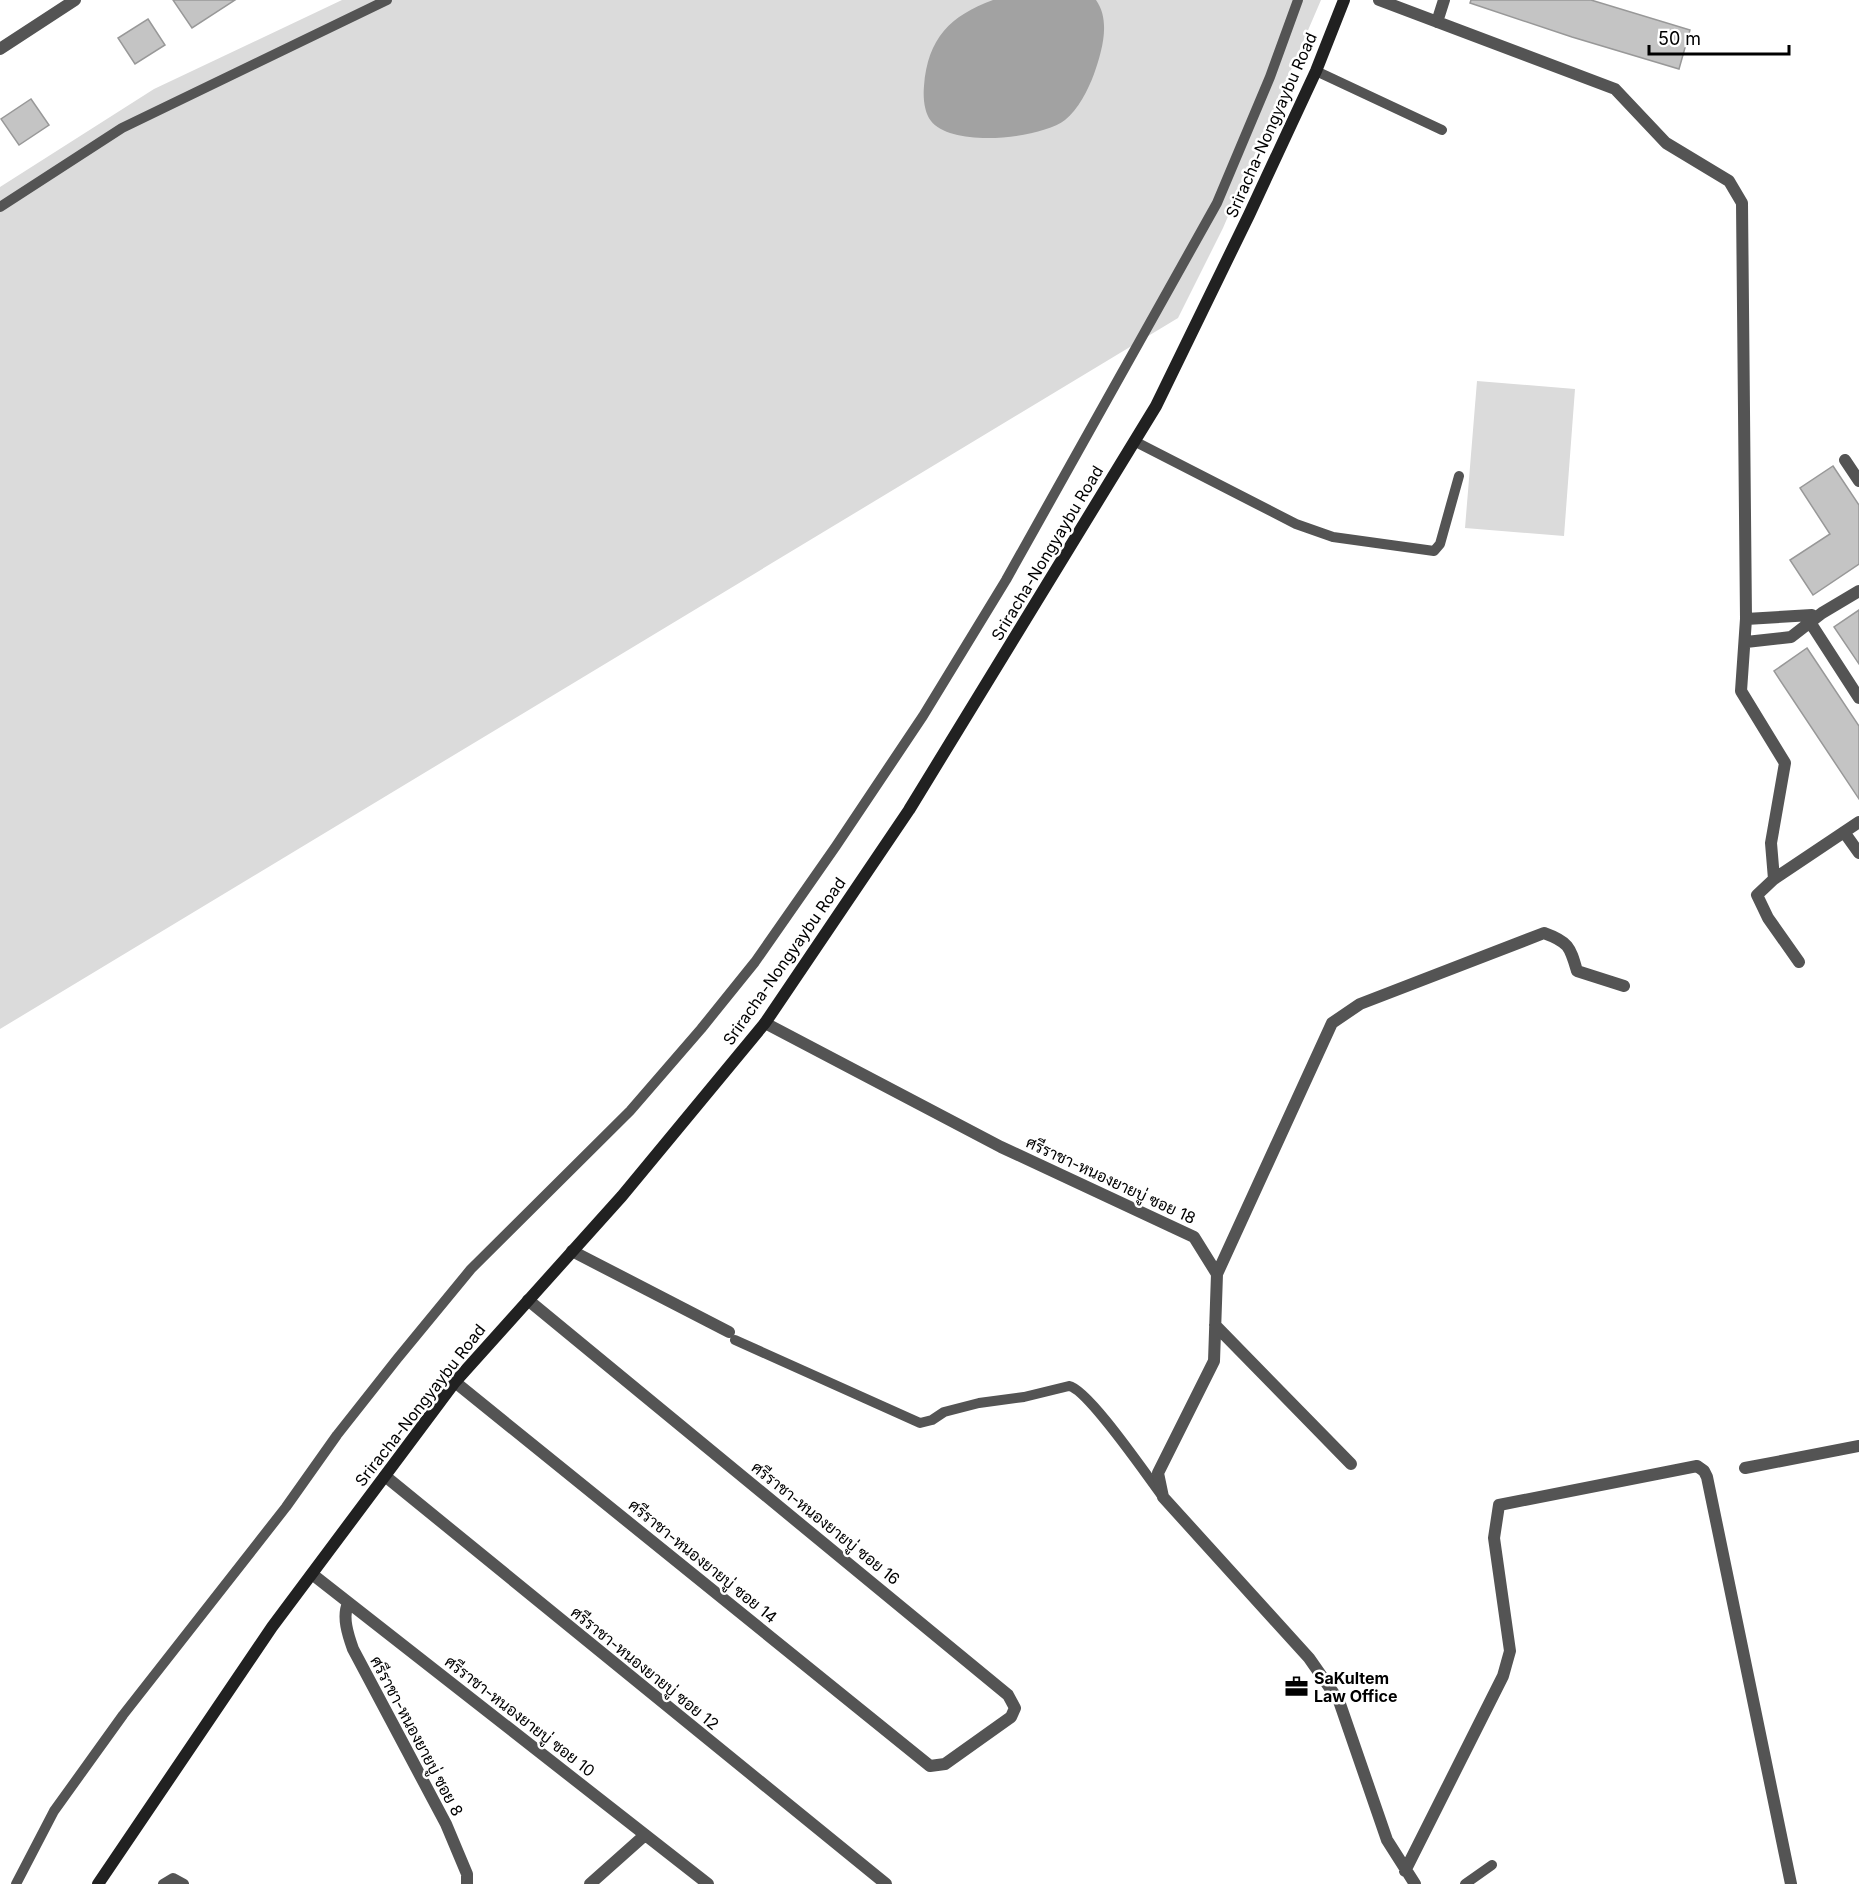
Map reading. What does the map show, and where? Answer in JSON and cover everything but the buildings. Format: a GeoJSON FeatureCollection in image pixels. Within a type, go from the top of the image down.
{"type":"FeatureCollection","features":[{"type":"Feature","properties":{"kind":"main road","name":"Sriracha-Nongyaybu Road"},"geometry":{"type":"LineString","coordinates":[[98,1884],[272,1627],[455,1382],[622,1196],[765,1023],[909,810],[1161,396],[1316,71],[1344,0]]}},
{"type":"Feature","properties":{"kind":"street"},"geometry":{"type":"LineString","coordinates":[[0,49],[75,0]]}},
{"type":"Feature","properties":{"kind":"street"},"geometry":{"type":"LineString","coordinates":[[1379,0],[1615,89],[1666,143],[1729,181],[1742,203],[1746,642],[1741,691],[1785,763],[1772,843],[1774,879]]}},
{"type":"Feature","properties":{"kind":"street"},"geometry":{"type":"LineString","coordinates":[[1437,22],[1444,0]]}},
{"type":"Feature","properties":{"kind":"street"},"geometry":{"type":"LineString","coordinates":[[1845,460],[1859,481]]}},
{"type":"Feature","properties":{"kind":"street"},"geometry":{"type":"LineString","coordinates":[[1746,642],[1791,637],[1808,620],[1859,591]]}},
{"type":"Feature","properties":{"kind":"street"},"geometry":{"type":"LineString","coordinates":[[1746,619],[1808,620]]}},
{"type":"Feature","properties":{"kind":"street"},"geometry":{"type":"LineString","coordinates":[[1808,620],[1859,698]]}},
{"type":"Feature","properties":{"kind":"street"},"geometry":{"type":"LineString","coordinates":[[1799,962],[1768,918],[1758,895],[1774,879],[1859,822]]}},
{"type":"Feature","properties":{"kind":"street"},"geometry":{"type":"LineString","coordinates":[[1844,832],[1859,853]]}},
{"type":"Feature","properties":{"kind":"street"},"geometry":{"type":"LineString","coordinates":[[1415,1884],[1387,1840],[1339,1701],[1309,1658],[1163,1497],[1158,1473],[1214,1361],[1217,1274],[1332,1023],[1360,1004],[1544,933],[1561,939],[1570,948],[1577,971],[1624,987]]}},
{"type":"Feature","properties":{"kind":"street","name":"ศรีราชา-หนองยายบู่ ซอย 18"},"geometry":{"type":"LineString","coordinates":[[765,1023],[1001,1148],[1194,1237],[1217,1274]]}},
{"type":"Feature","properties":{"kind":"street"},"geometry":{"type":"LineString","coordinates":[[572,1251],[732,1336]]}},
{"type":"Feature","properties":{"kind":"street","name":"ศรีราชา-หนองยายบู่ ซอย 16"},"geometry":{"type":"LineString","coordinates":[[528,1300],[1012,1699],[1016,1711],[1011,1717],[945,1764],[930,1766]]}},
{"type":"Feature","properties":{"kind":"street"},"geometry":{"type":"LineString","coordinates":[[1215,1325],[1351,1464]]}},
{"type":"Feature","properties":{"kind":"street","name":"ศรีราชา-หนองยายบู่ ซอย 14"},"geometry":{"type":"LineString","coordinates":[[455,1382],[930,1766]]}},
{"type":"Feature","properties":{"kind":"street"},"geometry":{"type":"LineString","coordinates":[[1745,1468],[1859,1446]]}},
{"type":"Feature","properties":{"kind":"street"},"geometry":{"type":"LineString","coordinates":[[1405,1871],[1503,1676],[1510,1651],[1494,1538],[1499,1505],[1697,1466],[1704,1471],[1707,1477],[1791,1884]]}},
{"type":"Feature","properties":{"kind":"street","name":"ศรีราชา-หนองยายบู่ ซอย 12"},"geometry":{"type":"LineString","coordinates":[[385,1476],[886,1884]]}},
{"type":"Feature","properties":{"kind":"street","name":"ศรีราชา-หนองยายบู่ ซอย 10"},"geometry":{"type":"LineString","coordinates":[[312,1574],[708,1884]]}},
{"type":"Feature","properties":{"kind":"street","name":"ศรีราชา-หนองยายบู่ ซอย 8"},"geometry":{"type":"LineString","coordinates":[[348,1603],[345,1609],[348,1634],[353,1649],[446,1824],[467,1874],[467,1884]]}},
{"type":"Feature","properties":{"kind":"street"},"geometry":{"type":"LineString","coordinates":[[590,1884],[645,1835]]}},
{"type":"Feature","properties":{"kind":"lane"},"geometry":{"type":"LineString","coordinates":[[0,207],[122,128],[387,0]]}},
{"type":"Feature","properties":{"kind":"lane"},"geometry":{"type":"LineString","coordinates":[[16,1884],[54,1811],[123,1715],[286,1507],[370,1393],[471,1269],[630,1111],[701,1029],[755,962],[836,846],[923,716],[1006,580],[1217,203],[1270,77],[1298,0]]}},
{"type":"Feature","properties":{"kind":"lane"},"geometry":{"type":"LineString","coordinates":[[1316,71],[1442,129]]}},
{"type":"Feature","properties":{"kind":"lane"},"geometry":{"type":"LineString","coordinates":[[1134,441],[1296,524],[1333,537],[1434,551],[1440,544],[1459,476]]}},
{"type":"Feature","properties":{"kind":"lane"},"geometry":{"type":"LineString","coordinates":[[732,1336],[920,1423],[932,1420],[944,1412],[979,1403],[1024,1397],[1069,1386],[1076,1387],[1100,1414],[1163,1497]]}},
{"type":"Feature","properties":{"kind":"lane"},"geometry":{"type":"LineString","coordinates":[[1465,1884],[1492,1865]]}},
{"type":"Feature","properties":{"kind":"lane"},"geometry":{"type":"LineString","coordinates":[[163,1884],[173,1878],[184,1884]]}},
{"type":"Feature","properties":{"kind":"shaded area"},"geometry":{"type":"Polygon","coordinates":[[[342,0],[1321,0],[1223,228],[1178,318],[0,1029],[0,187],[154,89],[342,0]]]}},
{"type":"Feature","properties":{"kind":"shaded area"},"geometry":{"type":"Polygon","coordinates":[[[993,0],[1096,0],[1101,8],[1104,36],[1092,80],[1074,111],[1053,127],[1017,136],[976,138],[957,135],[942,129],[931,121],[927,113],[924,104],[926,69],[936,42],[953,22],[965,13],[993,0]]]}},
{"type":"Feature","properties":{"kind":"shaded area"},"geometry":{"type":"Polygon","coordinates":[[[1477,381],[1575,389],[1564,536],[1465,528],[1477,381]]]}},
{"type":"Feature","properties":{"kind":"place","name":"SaKultem Law Office"},"geometry":{"type":"Point","coordinates":[1296,1687]}}]}
